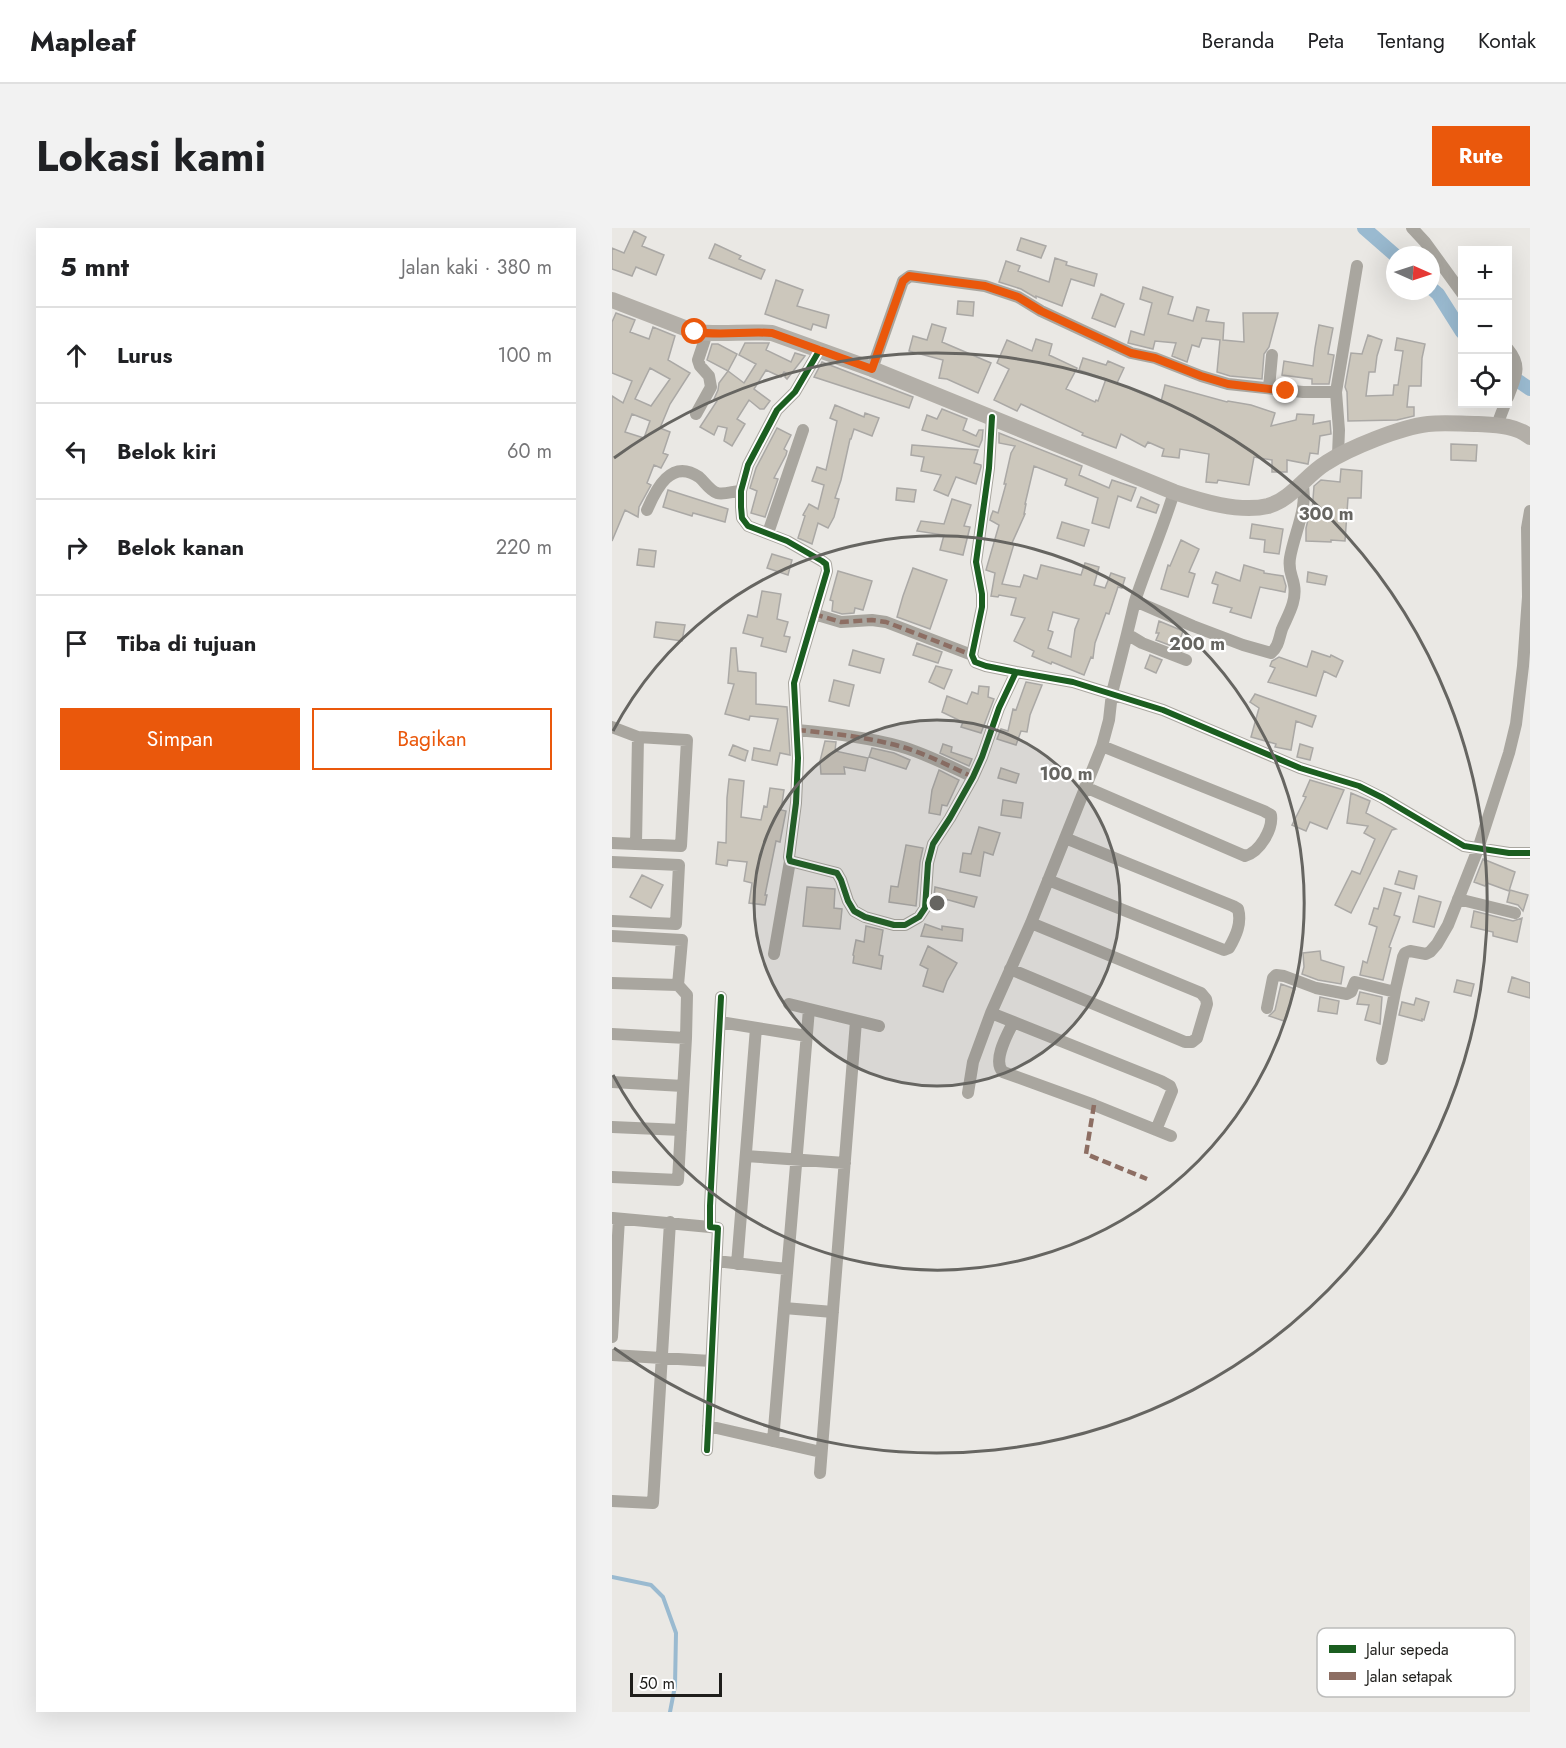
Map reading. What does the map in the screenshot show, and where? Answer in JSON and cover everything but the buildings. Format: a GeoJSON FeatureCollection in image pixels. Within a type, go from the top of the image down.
{"type":"FeatureCollection","features":[{"type":"Feature","properties":{"kind":"main road"},"geometry":{"type":"LineString","coordinates":[[612,300],[695,332],[772,333],[872,369],[1174,492],[1224,505],[1258,507],[1272,504],[1286,498],[1314,471],[1338,455],[1409,428],[1427,424],[1497,425],[1518,430],[1530,437]]}},
{"type":"Feature","properties":{"kind":"street"},"geometry":{"type":"LineString","coordinates":[[1412,228],[1458,287]]}},
{"type":"Feature","properties":{"kind":"street"},"geometry":{"type":"LineString","coordinates":[[1338,455],[1336,392],[1357,266]]}},
{"type":"Feature","properties":{"kind":"street"},"geometry":{"type":"LineString","coordinates":[[872,369],[903,281],[909,276],[985,286],[1018,297],[1041,311],[1131,353],[1155,358],[1228,384],[1303,392],[1336,392]]}},
{"type":"Feature","properties":{"kind":"street"},"geometry":{"type":"LineString","coordinates":[[696,414],[711,387],[709,376],[698,360],[707,333]]}},
{"type":"Feature","properties":{"kind":"street"},"geometry":{"type":"LineString","coordinates":[[774,954],[790,861],[796,803],[794,683],[827,571],[826,564],[787,541],[748,526],[742,518],[741,491],[748,465],[777,410],[795,392],[819,351]]}},
{"type":"Feature","properties":{"kind":"street"},"geometry":{"type":"LineString","coordinates":[[1512,354],[1515,358],[1515,377],[1512,386]]}},
{"type":"Feature","properties":{"kind":"street"},"geometry":{"type":"LineString","coordinates":[[1269,388],[1272,355]]}},
{"type":"Feature","properties":{"kind":"street"},"geometry":{"type":"LineString","coordinates":[[1497,425],[1503,408]]}},
{"type":"Feature","properties":{"kind":"street"},"geometry":{"type":"LineString","coordinates":[[992,417],[989,468],[976,562],[982,607],[972,655],[975,662],[1073,682],[1162,710],[1300,768],[1359,786],[1464,846],[1509,853],[1530,853]]}},
{"type":"Feature","properties":{"kind":"street"},"geometry":{"type":"LineString","coordinates":[[768,533],[803,430]]}},
{"type":"Feature","properties":{"kind":"street"},"geometry":{"type":"LineString","coordinates":[[648,510],[659,487],[676,472],[683,471],[693,474],[717,493],[741,491]]}},
{"type":"Feature","properties":{"kind":"street"},"geometry":{"type":"LineString","coordinates":[[1135,601],[1203,630],[1271,653],[1275,650],[1290,614],[1294,597],[1294,586],[1289,569],[1305,499],[1302,482]]}},
{"type":"Feature","properties":{"kind":"street"},"geometry":{"type":"LineString","coordinates":[[968,1093],[973,1062],[991,1013],[1031,923],[1102,746],[1109,720],[1112,693],[1135,601],[1165,524],[1174,492]]}},
{"type":"Feature","properties":{"kind":"street"},"geometry":{"type":"LineString","coordinates":[[1382,1059],[1405,953],[1430,952],[1448,925],[1478,849],[1509,753],[1516,724],[1528,597],[1527,528],[1530,511]]}},
{"type":"Feature","properties":{"kind":"street"},"geometry":{"type":"LineString","coordinates":[[814,614],[841,622],[872,620],[885,622],[972,655]]}},
{"type":"Feature","properties":{"kind":"street"},"geometry":{"type":"LineString","coordinates":[[1127,634],[1142,643],[1186,660]]}},
{"type":"Feature","properties":{"kind":"street"},"geometry":{"type":"LineString","coordinates":[[790,861],[837,873],[854,911],[865,917],[894,925],[905,925],[919,916],[924,908],[928,863],[933,844],[973,777],[999,708],[1016,672]]}},
{"type":"Feature","properties":{"kind":"street"},"geometry":{"type":"LineString","coordinates":[[612,727],[638,737],[687,740],[681,846],[612,843]]}},
{"type":"Feature","properties":{"kind":"street"},"geometry":{"type":"LineString","coordinates":[[796,730],[852,737],[901,747],[973,777]]}},
{"type":"Feature","properties":{"kind":"street"},"geometry":{"type":"LineString","coordinates":[[636,844],[638,737]]}},
{"type":"Feature","properties":{"kind":"street"},"geometry":{"type":"LineString","coordinates":[[1085,787],[1245,856],[1251,855],[1270,827],[1271,815],[1264,811],[1102,746]]}},
{"type":"Feature","properties":{"kind":"street"},"geometry":{"type":"LineString","coordinates":[[1048,880],[1224,950],[1231,945],[1238,928],[1238,909],[1233,906],[1065,838]]}},
{"type":"Feature","properties":{"kind":"street"},"geometry":{"type":"LineString","coordinates":[[612,862],[680,865],[676,924],[612,921]]}},
{"type":"Feature","properties":{"kind":"street"},"geometry":{"type":"LineString","coordinates":[[1458,899],[1515,913]]}},
{"type":"Feature","properties":{"kind":"street"},"geometry":{"type":"LineString","coordinates":[[1010,969],[1185,1042],[1192,1042],[1197,1038],[1207,1004],[1201,993],[1031,923]]}},
{"type":"Feature","properties":{"kind":"street"},"geometry":{"type":"LineString","coordinates":[[612,936],[682,940],[678,985]]}},
{"type":"Feature","properties":{"kind":"street"},"geometry":{"type":"LineString","coordinates":[[1267,1008],[1273,978],[1276,975],[1347,994],[1351,992],[1355,982],[1395,992]]}},
{"type":"Feature","properties":{"kind":"street"},"geometry":{"type":"LineString","coordinates":[[612,983],[678,985],[687,995],[678,1180],[612,1178]]}},
{"type":"Feature","properties":{"kind":"street"},"geometry":{"type":"LineString","coordinates":[[710,1227],[721,997]]}},
{"type":"Feature","properties":{"kind":"street"},"geometry":{"type":"LineString","coordinates":[[789,1004],[879,1026]]}},
{"type":"Feature","properties":{"kind":"street"},"geometry":{"type":"LineString","coordinates":[[772,1441],[809,1009]]}},
{"type":"Feature","properties":{"kind":"street"},"geometry":{"type":"LineString","coordinates":[[991,1013],[1170,1086],[1172,1091],[1156,1130]]}},
{"type":"Feature","properties":{"kind":"street"},"geometry":{"type":"LineString","coordinates":[[820,1473],[856,1021]]}},
{"type":"Feature","properties":{"kind":"street"},"geometry":{"type":"LineString","coordinates":[[720,1022],[807,1036]]}},
{"type":"Feature","properties":{"kind":"street"},"geometry":{"type":"LineString","coordinates":[[1013,1023],[1003,1044],[999,1064],[1003,1072],[1171,1136]]}},
{"type":"Feature","properties":{"kind":"street"},"geometry":{"type":"LineString","coordinates":[[737,1264],[756,1028]]}},
{"type":"Feature","properties":{"kind":"street"},"geometry":{"type":"LineString","coordinates":[[612,1034],[686,1038]]}},
{"type":"Feature","properties":{"kind":"street"},"geometry":{"type":"LineString","coordinates":[[612,1082],[684,1086]]}},
{"type":"Feature","properties":{"kind":"street"},"geometry":{"type":"LineString","coordinates":[[612,1127],[681,1130]]}},
{"type":"Feature","properties":{"kind":"street"},"geometry":{"type":"LineString","coordinates":[[746,1156],[845,1163]]}},
{"type":"Feature","properties":{"kind":"street"},"geometry":{"type":"LineString","coordinates":[[612,1337],[616,1219],[718,1228],[707,1450]]}},
{"type":"Feature","properties":{"kind":"street"},"geometry":{"type":"LineString","coordinates":[[612,1501],[653,1503],[670,1222]]}},
{"type":"Feature","properties":{"kind":"street"},"geometry":{"type":"LineString","coordinates":[[716,1261],[787,1269]]}},
{"type":"Feature","properties":{"kind":"street"},"geometry":{"type":"LineString","coordinates":[[784,1308],[833,1312]]}},
{"type":"Feature","properties":{"kind":"street"},"geometry":{"type":"LineString","coordinates":[[612,1355],[711,1361]]}},
{"type":"Feature","properties":{"kind":"street"},"geometry":{"type":"LineString","coordinates":[[708,1426],[821,1452]]}},
{"type":"Feature","properties":{"kind":"waterway"},"geometry":{"type":"LineString","coordinates":[[1364,228],[1386,247]]}},
{"type":"Feature","properties":{"kind":"waterway"},"geometry":{"type":"LineString","coordinates":[[1440,297],[1458,326]]}},
{"type":"Feature","properties":{"kind":"waterway"},"geometry":{"type":"LineString","coordinates":[[1512,377],[1530,389]]}},
{"type":"Feature","properties":{"kind":"waterway"},"geometry":{"type":"LineString","coordinates":[[612,1577],[651,1585],[663,1597],[676,1633],[675,1686],[670,1712]]}},
{"type":"Feature","properties":{"kind":"marked path"},"geometry":{"type":"LineString","coordinates":[[814,614],[841,622],[872,620],[886,622],[972,655]]}},
{"type":"Feature","properties":{"kind":"marked path"},"geometry":{"type":"LineString","coordinates":[[797,730],[874,740],[899,746],[928,756],[973,777]]}},
{"type":"Feature","properties":{"kind":"marked path"},"geometry":{"type":"LineString","coordinates":[[1094,1105],[1086,1154],[1147,1179]]}},
{"type":"Feature","properties":{"kind":"cycle path"},"geometry":{"type":"LineString","coordinates":[[819,351],[795,392],[777,410],[748,465],[741,491],[742,518],[748,526],[787,541],[822,561],[826,564],[827,571],[794,683],[798,758],[790,861],[837,873],[854,911],[865,917],[894,925],[905,925],[919,917],[925,908],[928,863],[933,844],[973,777],[999,708],[1016,672]]}},
{"type":"Feature","properties":{"kind":"cycle path"},"geometry":{"type":"LineString","coordinates":[[992,417],[989,468],[976,562],[982,607],[972,655],[975,662],[1073,682],[1163,710],[1300,768],[1359,786],[1464,846],[1509,853],[1530,853]]}},
{"type":"Feature","properties":{"kind":"cycle path"},"geometry":{"type":"LineString","coordinates":[[707,1450],[718,1228],[710,1227],[710,1206],[721,997]]}},
{"type":"Feature","properties":{"kind":"route"},"geometry":{"type":"LineString","coordinates":[[695,332],[772,333],[872,369],[903,281],[909,276],[985,286],[1018,297],[1041,311],[1131,353],[1155,358],[1228,384],[1286,391]]}}]}
